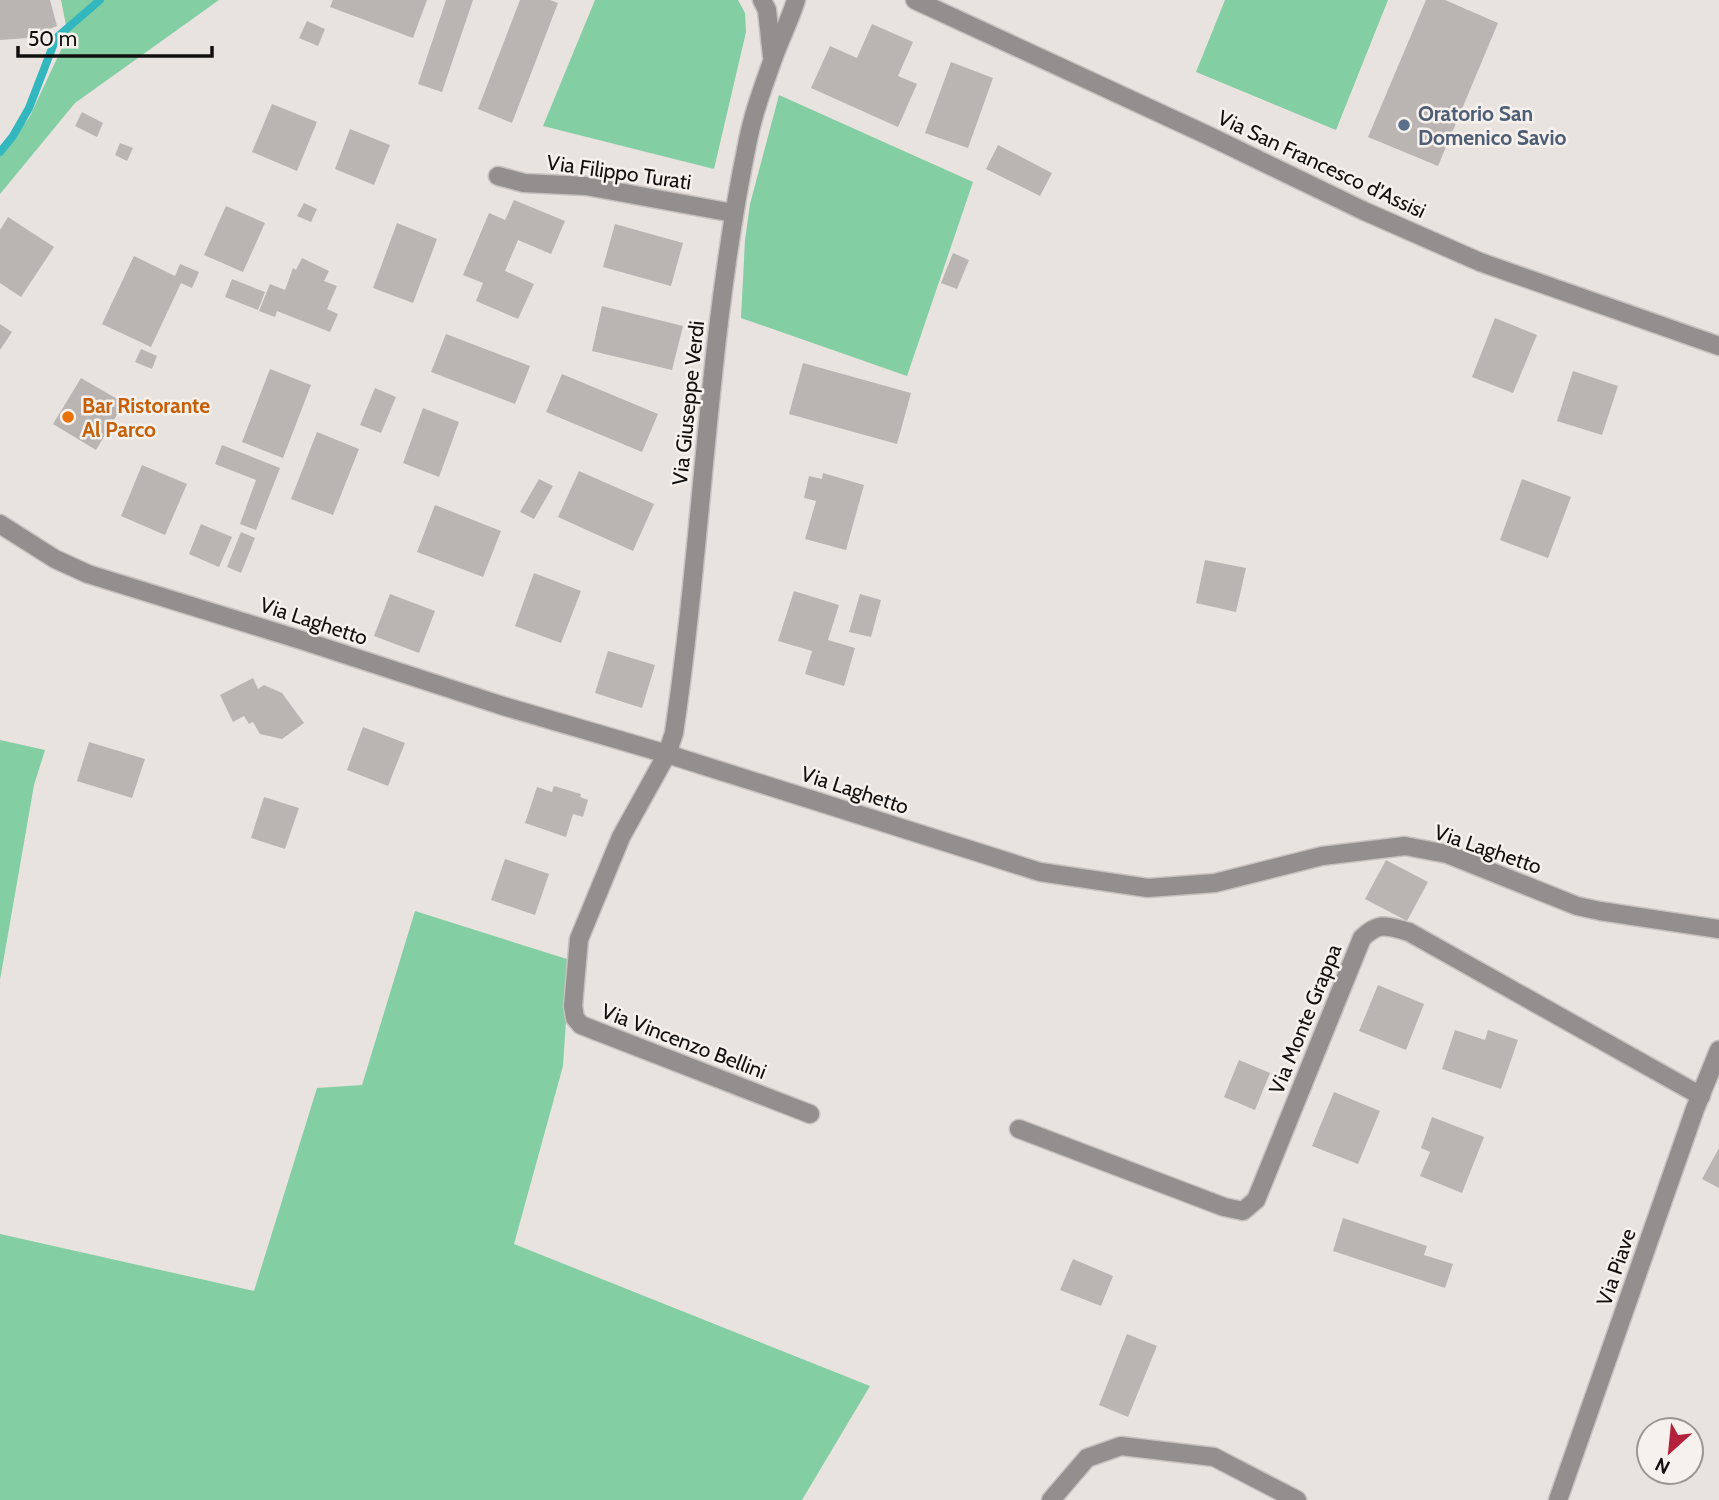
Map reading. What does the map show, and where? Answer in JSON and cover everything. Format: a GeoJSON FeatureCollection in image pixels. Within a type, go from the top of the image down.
{"type":"FeatureCollection","features":[{"type":"Feature","properties":{"kind":"street","name":"Via Giuseppe Verdi"},"geometry":{"type":"LineString","coordinates":[[762,0],[767,10],[772,60]]}},
{"type":"Feature","properties":{"kind":"street","name":"Via Giuseppe Verdi"},"geometry":{"type":"LineString","coordinates":[[667,754],[676,722],[710,396],[733,213],[747,141],[772,60],[796,0]]}},
{"type":"Feature","properties":{"kind":"street","name":"Via San Francesco d'Assisi"},"geometry":{"type":"LineString","coordinates":[[915,0],[1169,117],[1364,211],[1480,262],[1719,345]]}},
{"type":"Feature","properties":{"kind":"street","name":"Via Filippo Turati"},"geometry":{"type":"LineString","coordinates":[[498,176],[524,183],[586,186],[733,213]]}},
{"type":"Feature","properties":{"kind":"street","name":"Via Laghetto"},"geometry":{"type":"LineString","coordinates":[[0,524],[63,563],[88,574],[1040,872],[1148,888],[1215,883],[1322,856],[1405,846],[1447,854],[1577,906],[1719,929]]}},
{"type":"Feature","properties":{"kind":"street","name":"Via Vincenzo Bellini"},"geometry":{"type":"LineString","coordinates":[[667,754],[621,837],[579,939],[573,1006],[575,1018],[581,1025],[810,1114]]}},
{"type":"Feature","properties":{"kind":"street","name":"Via Monte Grappa"},"geometry":{"type":"LineString","coordinates":[[1019,1129],[1224,1207],[1243,1210],[1256,1200],[1362,938],[1372,929],[1383,925],[1419,937],[1700,1096]]}},
{"type":"Feature","properties":{"kind":"street","name":"Via Piave"},"geometry":{"type":"LineString","coordinates":[[1558,1500],[1700,1096],[1719,1050]]}},
{"type":"Feature","properties":{"kind":"street"},"geometry":{"type":"LineString","coordinates":[[1051,1500],[1087,1458],[1121,1446],[1214,1457],[1297,1500]]}},
{"type":"Feature","properties":{"kind":"green space"},"geometry":{"type":"Polygon","coordinates":[[[61,0],[219,0],[75,103],[0,194],[0,155],[29,118],[68,35],[61,0]]]}},
{"type":"Feature","properties":{"kind":"green space"},"geometry":{"type":"Polygon","coordinates":[[[595,0],[738,0],[745,13],[746,32],[714,169],[543,126],[595,0]]]}},
{"type":"Feature","properties":{"kind":"green space"},"geometry":{"type":"Polygon","coordinates":[[[1225,0],[1388,0],[1336,130],[1196,72],[1225,0]]]}},
{"type":"Feature","properties":{"kind":"green space"},"geometry":{"type":"Polygon","coordinates":[[[779,95],[973,182],[907,376],[741,318],[745,240],[750,204],[779,95]]]}},
{"type":"Feature","properties":{"kind":"green space"},"geometry":{"type":"Polygon","coordinates":[[[0,740],[45,750],[34,785],[0,980],[0,740]]]}},
{"type":"Feature","properties":{"kind":"green space"},"geometry":{"type":"Polygon","coordinates":[[[415,911],[570,960],[563,1066],[514,1244],[870,1386],[802,1500],[0,1500],[0,1234],[254,1291],[317,1088],[362,1085],[415,911]]]}},
{"type":"Feature","properties":{"kind":"building"},"geometry":{"type":"Polygon","coordinates":[[[0,0],[50,0],[57,26],[27,38],[0,40],[0,0]]]}},
{"type":"Feature","properties":{"kind":"building"},"geometry":{"type":"Polygon","coordinates":[[[333,0],[427,0],[413,38],[330,7],[333,0]]]}},
{"type":"Feature","properties":{"kind":"building"},"geometry":{"type":"Polygon","coordinates":[[[446,0],[473,0],[442,92],[418,84],[446,0]]]}},
{"type":"Feature","properties":{"kind":"building"},"geometry":{"type":"Polygon","coordinates":[[[520,0],[550,0],[558,3],[512,123],[478,109],[520,0]]]}},
{"type":"Feature","properties":{"kind":"building"},"geometry":{"type":"Polygon","coordinates":[[[1426,0],[1445,0],[1498,23],[1438,166],[1368,137],[1426,0]]]}},
{"type":"Feature","properties":{"kind":"building"},"geometry":{"type":"Polygon","coordinates":[[[307,21],[325,29],[318,46],[299,38],[307,21]]]}},
{"type":"Feature","properties":{"kind":"building"},"geometry":{"type":"Polygon","coordinates":[[[872,24],[913,42],[898,76],[917,84],[898,127],[811,88],[830,46],[857,58],[872,24]]]}},
{"type":"Feature","properties":{"kind":"building"},"geometry":{"type":"Polygon","coordinates":[[[951,62],[993,78],[968,148],[925,133],[951,62]]]}},
{"type":"Feature","properties":{"kind":"building"},"geometry":{"type":"Polygon","coordinates":[[[272,104],[317,122],[297,171],[252,152],[272,104]]]}},
{"type":"Feature","properties":{"kind":"building"},"geometry":{"type":"Polygon","coordinates":[[[82,112],[103,123],[97,137],[75,126],[82,112]]]}},
{"type":"Feature","properties":{"kind":"building"},"geometry":{"type":"Polygon","coordinates":[[[350,129],[390,145],[374,185],[335,169],[350,129]]]}},
{"type":"Feature","properties":{"kind":"building"},"geometry":{"type":"Polygon","coordinates":[[[120,143],[133,148],[127,161],[115,155],[120,143]]]}},
{"type":"Feature","properties":{"kind":"building"},"geometry":{"type":"Polygon","coordinates":[[[998,145],[1052,173],[1040,196],[986,169],[998,145]]]}},
{"type":"Feature","properties":{"kind":"building"},"geometry":{"type":"Polygon","coordinates":[[[514,200],[565,221],[551,254],[518,240],[505,271],[534,284],[518,319],[476,301],[483,283],[463,275],[489,213],[505,220],[514,200]]]}},
{"type":"Feature","properties":{"kind":"building"},"geometry":{"type":"Polygon","coordinates":[[[304,203],[317,209],[311,222],[297,216],[304,203]]]}},
{"type":"Feature","properties":{"kind":"building"},"geometry":{"type":"Polygon","coordinates":[[[226,206],[265,223],[243,272],[204,255],[226,206]]]}},
{"type":"Feature","properties":{"kind":"building"},"geometry":{"type":"Polygon","coordinates":[[[8,217],[54,247],[21,297],[0,283],[0,230],[8,217]]]}},
{"type":"Feature","properties":{"kind":"building"},"geometry":{"type":"Polygon","coordinates":[[[397,223],[437,239],[413,303],[373,288],[397,223]]]}},
{"type":"Feature","properties":{"kind":"building"},"geometry":{"type":"Polygon","coordinates":[[[615,224],[683,243],[671,286],[603,267],[615,224]]]}},
{"type":"Feature","properties":{"kind":"building"},"geometry":{"type":"Polygon","coordinates":[[[953,253],[969,260],[957,289],[941,283],[953,253]]]}},
{"type":"Feature","properties":{"kind":"building"},"geometry":{"type":"Polygon","coordinates":[[[134,256],[175,276],[180,264],[199,272],[192,288],[181,283],[151,347],[102,324],[134,256]]]}},
{"type":"Feature","properties":{"kind":"building"},"geometry":{"type":"Polygon","coordinates":[[[302,258],[329,271],[324,281],[337,286],[327,309],[338,314],[330,332],[277,311],[275,317],[259,311],[270,284],[285,290],[293,268],[296,270],[302,258]]]}},
{"type":"Feature","properties":{"kind":"building"},"geometry":{"type":"Polygon","coordinates":[[[232,279],[265,292],[258,310],[225,297],[232,279]]]}},
{"type":"Feature","properties":{"kind":"building"},"geometry":{"type":"Polygon","coordinates":[[[602,306],[683,326],[672,370],[592,351],[602,306]]]}},
{"type":"Feature","properties":{"kind":"building"},"geometry":{"type":"Polygon","coordinates":[[[1495,318],[1537,335],[1513,393],[1472,377],[1495,318]]]}},
{"type":"Feature","properties":{"kind":"building"},"geometry":{"type":"Polygon","coordinates":[[[0,324],[12,332],[0,350],[0,324]]]}},
{"type":"Feature","properties":{"kind":"building"},"geometry":{"type":"Polygon","coordinates":[[[446,334],[530,366],[515,404],[431,372],[446,334]]]}},
{"type":"Feature","properties":{"kind":"building"},"geometry":{"type":"Polygon","coordinates":[[[141,349],[157,356],[152,369],[135,362],[141,349]]]}},
{"type":"Feature","properties":{"kind":"building"},"geometry":{"type":"Polygon","coordinates":[[[803,363],[911,393],[897,444],[789,414],[803,363]]]}},
{"type":"Feature","properties":{"kind":"building"},"geometry":{"type":"Polygon","coordinates":[[[270,369],[311,385],[283,458],[242,442],[270,369]]]}},
{"type":"Feature","properties":{"kind":"building"},"geometry":{"type":"Polygon","coordinates":[[[1573,371],[1618,386],[1602,435],[1557,421],[1573,371]]]}},
{"type":"Feature","properties":{"kind":"building"},"geometry":{"type":"Polygon","coordinates":[[[562,374],[658,414],[642,452],[546,412],[562,374]]]}},
{"type":"Feature","properties":{"kind":"building"},"geometry":{"type":"Polygon","coordinates":[[[81,378],[124,403],[96,450],[53,424],[81,378]]]}},
{"type":"Feature","properties":{"kind":"building"},"geometry":{"type":"Polygon","coordinates":[[[375,388],[396,397],[381,433],[360,425],[375,388]]]}},
{"type":"Feature","properties":{"kind":"building"},"geometry":{"type":"Polygon","coordinates":[[[423,408],[459,422],[439,477],[403,463],[423,408]]]}},
{"type":"Feature","properties":{"kind":"building"},"geometry":{"type":"Polygon","coordinates":[[[317,432],[359,449],[333,515],[291,499],[317,432]]]}},
{"type":"Feature","properties":{"kind":"building"},"geometry":{"type":"Polygon","coordinates":[[[222,445],[280,468],[256,530],[240,524],[256,480],[215,464],[222,445]]]}},
{"type":"Feature","properties":{"kind":"building"},"geometry":{"type":"Polygon","coordinates":[[[142,465],[187,484],[165,535],[121,516],[142,465]]]}},
{"type":"Feature","properties":{"kind":"building"},"geometry":{"type":"Polygon","coordinates":[[[579,471],[654,504],[633,551],[558,517],[579,471]]]}},
{"type":"Feature","properties":{"kind":"building"},"geometry":{"type":"Polygon","coordinates":[[[823,473],[864,485],[846,550],[805,539],[816,501],[804,498],[809,476],[822,479],[823,473]]]}},
{"type":"Feature","properties":{"kind":"building"},"geometry":{"type":"Polygon","coordinates":[[[539,479],[553,486],[534,519],[520,512],[539,479]]]}},
{"type":"Feature","properties":{"kind":"building"},"geometry":{"type":"Polygon","coordinates":[[[1522,479],[1571,497],[1548,558],[1500,540],[1522,479]]]}},
{"type":"Feature","properties":{"kind":"building"},"geometry":{"type":"Polygon","coordinates":[[[435,505],[501,531],[483,577],[417,552],[435,505]]]}},
{"type":"Feature","properties":{"kind":"building"},"geometry":{"type":"Polygon","coordinates":[[[201,524],[232,537],[219,567],[189,554],[201,524]]]}},
{"type":"Feature","properties":{"kind":"building"},"geometry":{"type":"Polygon","coordinates":[[[241,532],[255,538],[241,573],[227,567],[241,532]]]}},
{"type":"Feature","properties":{"kind":"building"},"geometry":{"type":"Polygon","coordinates":[[[1205,560],[1246,568],[1236,612],[1196,603],[1205,560]]]}},
{"type":"Feature","properties":{"kind":"building"},"geometry":{"type":"Polygon","coordinates":[[[534,573],[581,591],[561,643],[515,626],[534,573]]]}},
{"type":"Feature","properties":{"kind":"building"},"geometry":{"type":"Polygon","coordinates":[[[794,591],[839,605],[828,640],[855,648],[844,686],[805,674],[812,651],[778,641],[794,591]]]}},
{"type":"Feature","properties":{"kind":"building"},"geometry":{"type":"Polygon","coordinates":[[[390,594],[435,611],[419,653],[374,636],[390,594]]]}},
{"type":"Feature","properties":{"kind":"building"},"geometry":{"type":"Polygon","coordinates":[[[860,594],[881,600],[871,637],[849,632],[860,594]]]}},
{"type":"Feature","properties":{"kind":"building"},"geometry":{"type":"Polygon","coordinates":[[[608,651],[655,665],[642,708],[595,693],[608,651]]]}},
{"type":"Feature","properties":{"kind":"building"},"geometry":{"type":"Polygon","coordinates":[[[253,678],[258,689],[264,685],[282,693],[304,723],[282,739],[260,734],[253,722],[249,724],[244,716],[233,722],[220,695],[253,678]]]}},
{"type":"Feature","properties":{"kind":"building"},"geometry":{"type":"Polygon","coordinates":[[[363,727],[405,743],[388,786],[347,770],[363,727]]]}},
{"type":"Feature","properties":{"kind":"building"},"geometry":{"type":"Polygon","coordinates":[[[89,742],[145,759],[132,798],[77,781],[89,742]]]}},
{"type":"Feature","properties":{"kind":"building"},"geometry":{"type":"Polygon","coordinates":[[[554,786],[581,794],[580,797],[588,800],[583,817],[573,814],[566,837],[525,823],[537,787],[552,792],[554,786]]]}},
{"type":"Feature","properties":{"kind":"building"},"geometry":{"type":"Polygon","coordinates":[[[264,797],[299,808],[285,849],[251,838],[264,797]]]}},
{"type":"Feature","properties":{"kind":"building"},"geometry":{"type":"Polygon","coordinates":[[[505,859],[549,874],[535,915],[491,900],[505,859]]]}},
{"type":"Feature","properties":{"kind":"building"},"geometry":{"type":"Polygon","coordinates":[[[1386,860],[1428,882],[1407,921],[1365,899],[1386,860]]]}},
{"type":"Feature","properties":{"kind":"building"},"geometry":{"type":"Polygon","coordinates":[[[1378,985],[1424,1004],[1406,1050],[1359,1031],[1378,985]]]}},
{"type":"Feature","properties":{"kind":"building"},"geometry":{"type":"Polygon","coordinates":[[[1455,1030],[1485,1040],[1488,1030],[1518,1040],[1501,1089],[1442,1069],[1455,1030]]]}},
{"type":"Feature","properties":{"kind":"building"},"geometry":{"type":"Polygon","coordinates":[[[1239,1060],[1270,1073],[1255,1110],[1224,1097],[1239,1060]]]}},
{"type":"Feature","properties":{"kind":"building"},"geometry":{"type":"Polygon","coordinates":[[[1334,1092],[1380,1111],[1358,1164],[1312,1146],[1334,1092]]]}},
{"type":"Feature","properties":{"kind":"building"},"geometry":{"type":"Polygon","coordinates":[[[1432,1117],[1484,1137],[1462,1193],[1420,1176],[1430,1152],[1421,1148],[1432,1117]]]}},
{"type":"Feature","properties":{"kind":"building"},"geometry":{"type":"Polygon","coordinates":[[[1719,1148],[1719,1188],[1702,1179],[1719,1148]]]}},
{"type":"Feature","properties":{"kind":"building"},"geometry":{"type":"Polygon","coordinates":[[[1343,1218],[1427,1246],[1424,1255],[1453,1264],[1445,1288],[1333,1251],[1343,1218]]]}},
{"type":"Feature","properties":{"kind":"building"},"geometry":{"type":"Polygon","coordinates":[[[1073,1259],[1113,1276],[1101,1306],[1060,1290],[1073,1259]]]}},
{"type":"Feature","properties":{"kind":"building"},"geometry":{"type":"Polygon","coordinates":[[[1127,1334],[1157,1346],[1128,1417],[1099,1405],[1127,1334]]]}},
{"type":"Feature","properties":{"kind":"waterway"},"geometry":{"type":"LineString","coordinates":[[0,152],[29,108],[56,38],[100,0]]}},
{"type":"Feature","properties":{"kind":"place","name":"Oratorio San Domenico Savio"},"geometry":{"type":"Point","coordinates":[1404,125]}},
{"type":"Feature","properties":{"kind":"place","name":"Bar Ristorante Al Parco"},"geometry":{"type":"Point","coordinates":[68,417]}}]}
